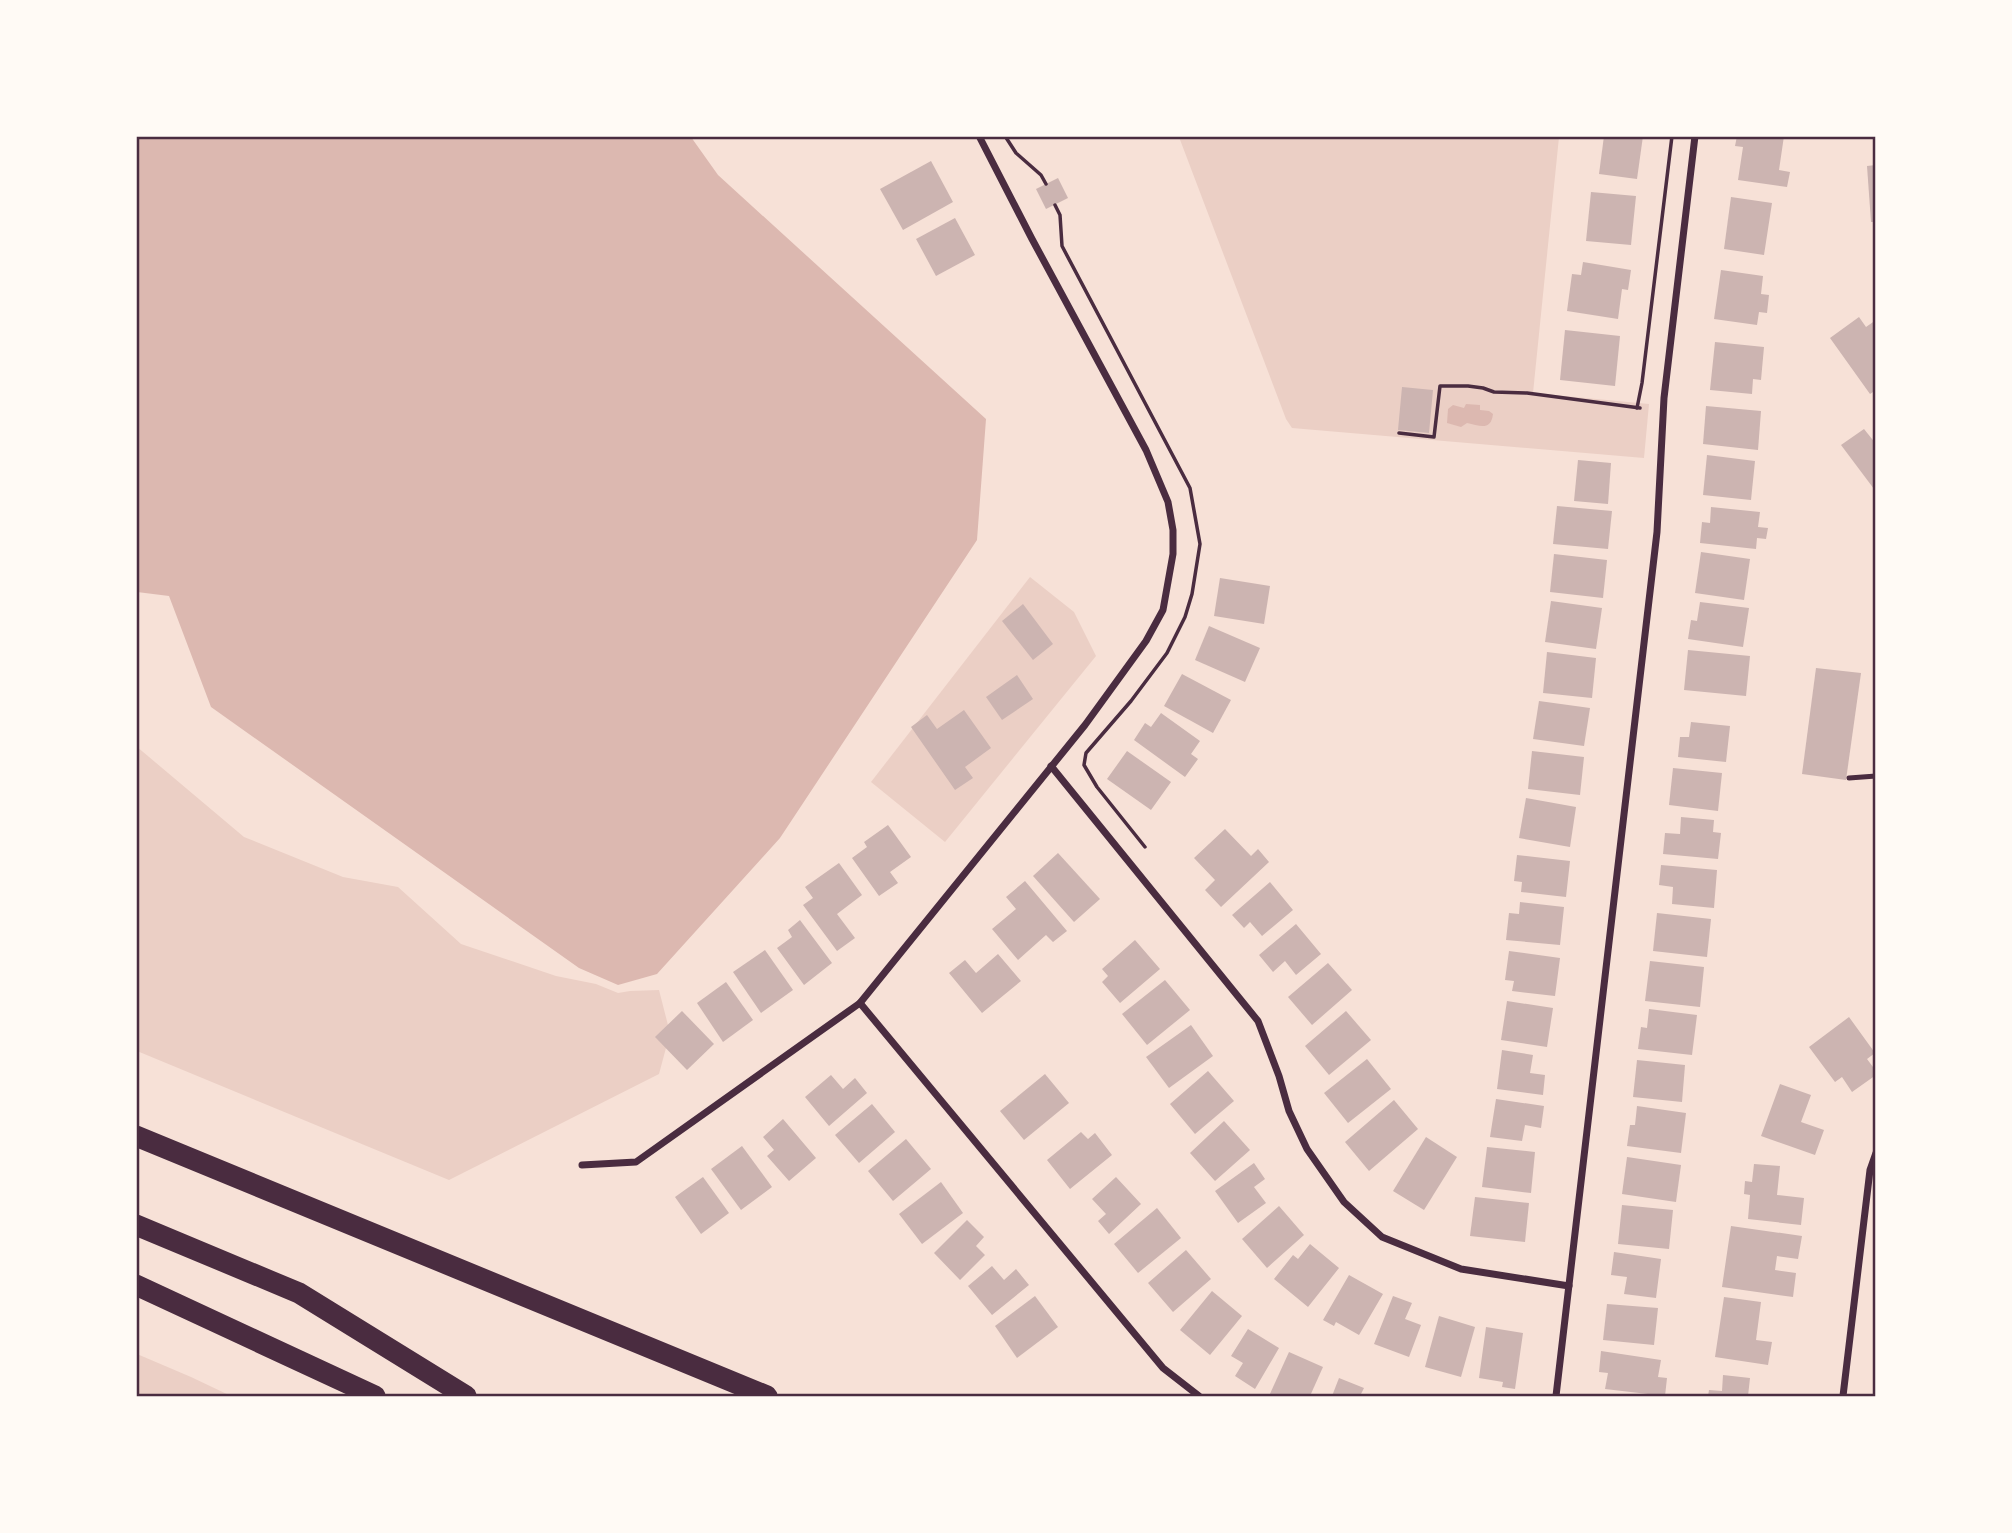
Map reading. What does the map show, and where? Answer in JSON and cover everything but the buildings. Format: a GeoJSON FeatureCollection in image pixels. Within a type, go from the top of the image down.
{"type":"FeatureCollection","features":[{"type":"Feature","properties":{"kind":"highway"},"geometry":{"type":"LineString","coordinates":[[136,1136],[767,1396]]}},
{"type":"Feature","properties":{"kind":"highway"},"geometry":{"type":"LineString","coordinates":[[136,1225],[299,1293],[466,1396]]}},
{"type":"Feature","properties":{"kind":"highway"},"geometry":{"type":"LineString","coordinates":[[136,1286],[375,1396]]}},
{"type":"Feature","properties":{"kind":"street"},"geometry":{"type":"LineString","coordinates":[[582,1165],[636,1163],[860,1003],[1085,724],[1146,640],[1164,610],[1173,554],[1173,530],[1168,502],[1146,450],[1031,239],[979,136]]}},
{"type":"Feature","properties":{"kind":"street"},"geometry":{"type":"LineString","coordinates":[[1556,1396],[1657,532],[1664,398],[1695,136]]}},
{"type":"Feature","properties":{"kind":"street"},"geometry":{"type":"LineString","coordinates":[[1051,766],[1258,1021],[1289,1111],[1307,1149],[1344,1202],[1382,1237],[1461,1269],[1569,1286]]}},
{"type":"Feature","properties":{"kind":"street"},"geometry":{"type":"LineString","coordinates":[[860,1003],[1163,1368],[1199,1396]]}},
{"type":"Feature","properties":{"kind":"street"},"geometry":{"type":"LineString","coordinates":[[1843,1396],[1870,1170],[1875,1153]]}},
{"type":"Feature","properties":{"kind":"lane"},"geometry":{"type":"LineString","coordinates":[[1849,778],[1875,776]]}},
{"type":"Feature","properties":{"kind":"path"},"geometry":{"type":"LineString","coordinates":[[1005,136],[1016,153],[1046,184]]}},
{"type":"Feature","properties":{"kind":"path"},"geometry":{"type":"LineString","coordinates":[[1399,433],[1434,437],[1440,386],[1468,386],[1494,392],[1527,393],[1638,408],[1672,136]]}},
{"type":"Feature","properties":{"kind":"path"},"geometry":{"type":"LineString","coordinates":[[1055,205],[1060,215],[1062,246],[1190,488],[1200,544],[1192,594],[1185,617],[1167,653],[1131,701],[1086,753],[1084,765],[1097,787],[1146,847]]}},
{"type":"Feature","properties":{"kind":"shaded area"},"geometry":{"type":"Polygon","coordinates":[[[137,136],[691,137],[718,175],[986,419],[977,540],[780,838],[657,974],[618,985],[579,968],[211,707],[169,596],[137,592],[137,136]]]}},
{"type":"Feature","properties":{"kind":"shaded area"},"geometry":{"type":"Polygon","coordinates":[[[1179,137],[1559,137],[1533,393],[1649,404],[1644,458],[1292,428],[1286,419],[1179,137]]]}},
{"type":"Feature","properties":{"kind":"shaded area"},"geometry":{"type":"Polygon","coordinates":[[[1466,404],[1480,405],[1480,410],[1493,414],[1490,423],[1484,426],[1467,423],[1461,427],[1447,423],[1448,409],[1453,405],[1464,408],[1466,404]]]}},
{"type":"Feature","properties":{"kind":"shaded area"},"geometry":{"type":"Polygon","coordinates":[[[1030,577],[1074,612],[1096,656],[945,842],[871,782],[1030,577]]]}},
{"type":"Feature","properties":{"kind":"shaded area"},"geometry":{"type":"Polygon","coordinates":[[[136,746],[244,837],[343,877],[398,887],[461,944],[556,976],[596,984],[618,993],[659,990],[670,1033],[659,1074],[449,1180],[137,1051],[136,746]]]}},
{"type":"Feature","properties":{"kind":"shaded area"},"geometry":{"type":"Polygon","coordinates":[[[137,1354],[191,1377],[231,1396],[137,1396],[137,1354]]]}}]}
